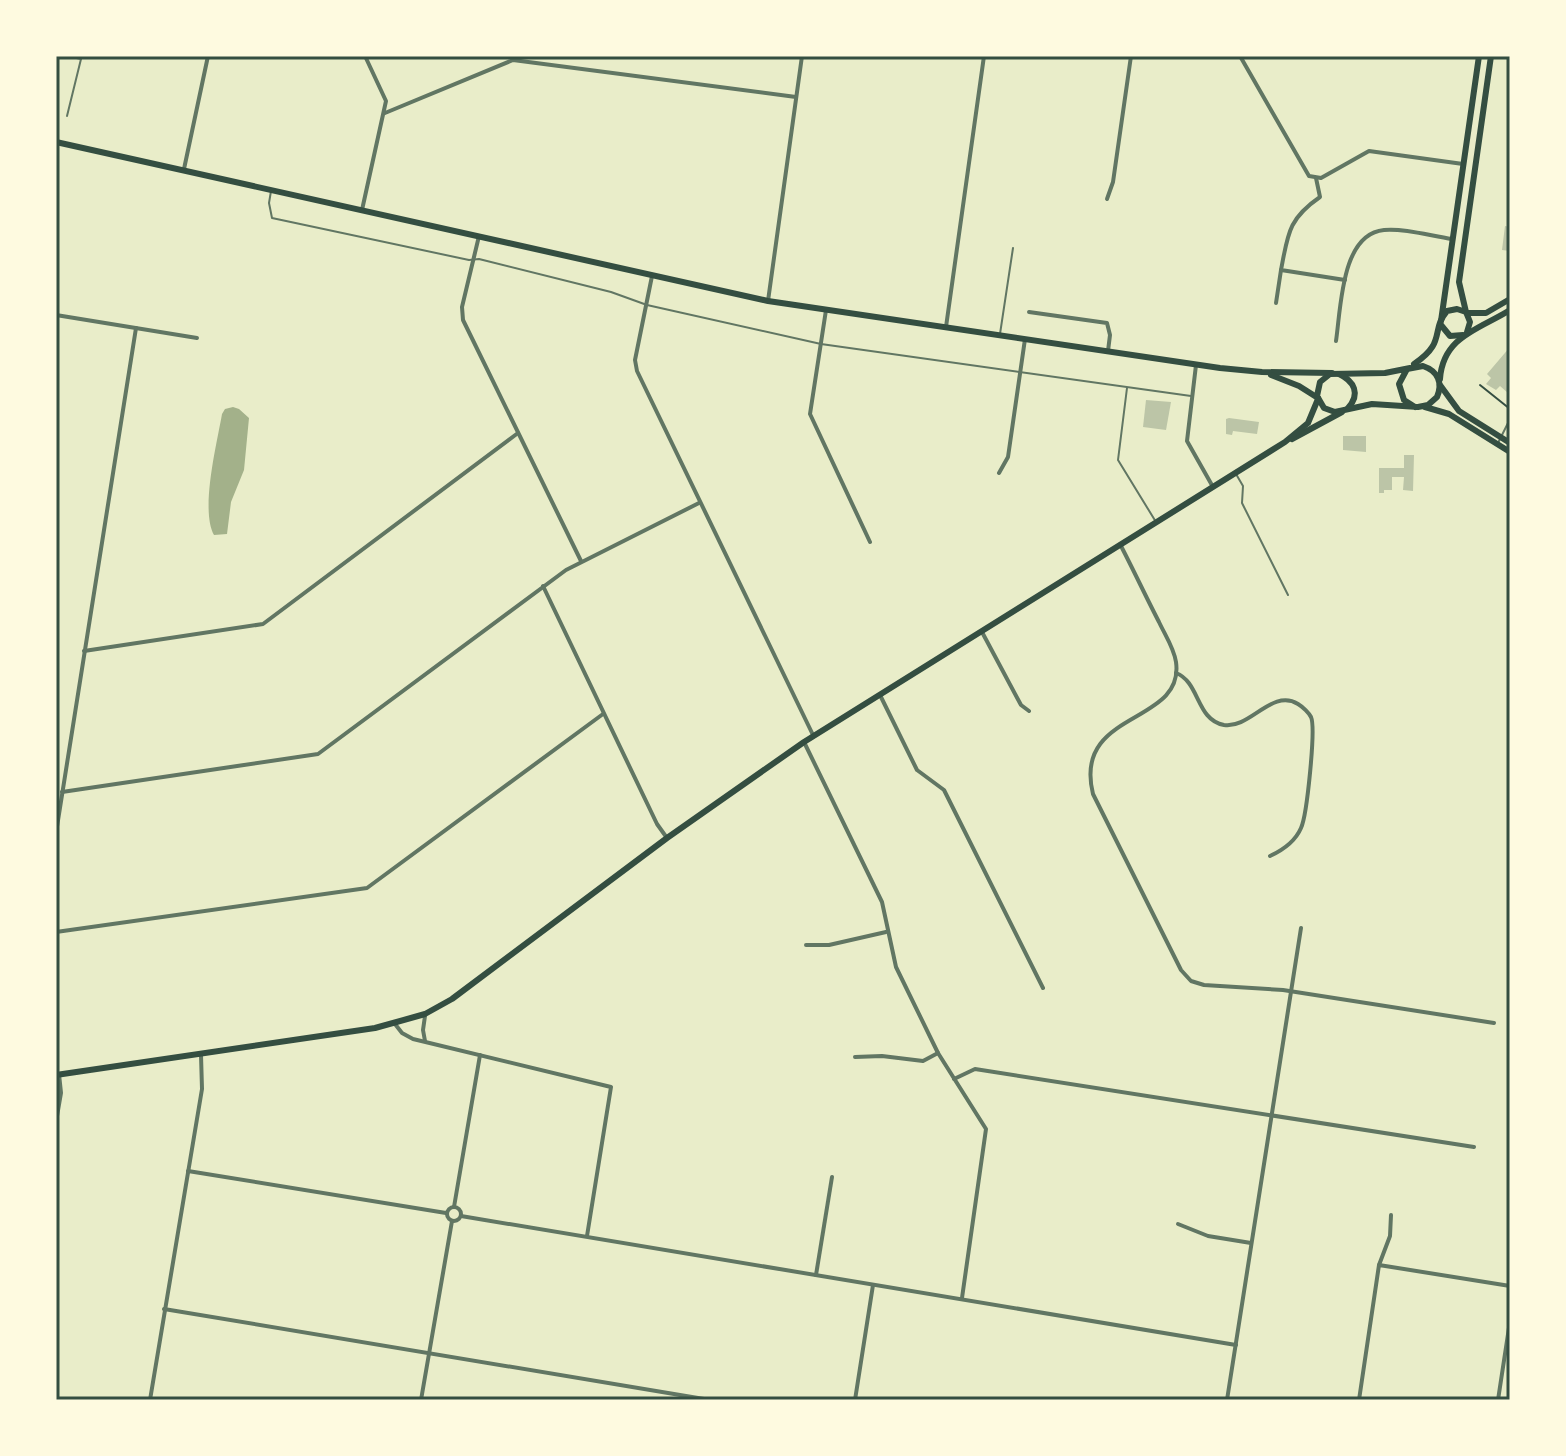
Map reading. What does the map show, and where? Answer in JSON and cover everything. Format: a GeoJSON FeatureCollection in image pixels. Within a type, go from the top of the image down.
{"type":"FeatureCollection","features":[{"type":"Feature","properties":{"kind":"main road"},"geometry":{"type":"LineString","coordinates":[[1479,56],[1440,322],[1433,348],[1401,377],[1399,391],[1406,402],[1418,407],[1435,400],[1447,353],[1465,334],[1510,310]]}},
{"type":"Feature","properties":{"kind":"main road"},"geometry":{"type":"LineString","coordinates":[[1465,334],[1470,322],[1459,282],[1491,56]]}},
{"type":"Feature","properties":{"kind":"main road"},"geometry":{"type":"LineString","coordinates":[[56,142],[768,301],[1196,365],[1262,372],[1385,373],[1411,367],[1429,368],[1459,411],[1485,432]]}},
{"type":"Feature","properties":{"kind":"main road"},"geometry":{"type":"LineString","coordinates":[[1440,322],[1450,310],[1482,314],[1510,299]]}},
{"type":"Feature","properties":{"kind":"main road"},"geometry":{"type":"LineString","coordinates":[[1495,308],[1500,316]]}},
{"type":"Feature","properties":{"kind":"main road"},"geometry":{"type":"LineString","coordinates":[[1440,322],[1442,330],[1450,336],[1465,334]]}},
{"type":"Feature","properties":{"kind":"main road"},"geometry":{"type":"LineString","coordinates":[[1262,372],[1290,381],[1318,399],[1328,410],[1344,411],[1372,404],[1441,411],[1485,432],[1510,452]]}},
{"type":"Feature","properties":{"kind":"main road"},"geometry":{"type":"LineString","coordinates":[[58,1074],[395,1024],[425,1014],[452,999],[667,838],[813,736],[1285,442],[1308,423],[1318,399],[1320,382],[1334,373]]}},
{"type":"Feature","properties":{"kind":"main road"},"geometry":{"type":"LineString","coordinates":[[1285,442],[1304,435],[1353,403],[1355,390],[1349,380],[1334,373]]}},
{"type":"Feature","properties":{"kind":"main road"},"geometry":{"type":"LineString","coordinates":[[1500,441],[1510,443]]}},
{"type":"Feature","properties":{"kind":"street"},"geometry":{"type":"LineString","coordinates":[[184,169],[208,56]]}},
{"type":"Feature","properties":{"kind":"street"},"geometry":{"type":"LineString","coordinates":[[362,210],[386,101],[365,56]]}},
{"type":"Feature","properties":{"kind":"street"},"geometry":{"type":"LineString","coordinates":[[768,301],[802,56]]}},
{"type":"Feature","properties":{"kind":"street"},"geometry":{"type":"LineString","coordinates":[[946,327],[984,56]]}},
{"type":"Feature","properties":{"kind":"street"},"geometry":{"type":"LineString","coordinates":[[1107,199],[1113,182],[1131,56]]}},
{"type":"Feature","properties":{"kind":"street"},"geometry":{"type":"LineString","coordinates":[[1240,56],[1306,174],[1316,178],[1369,151],[1463,164]]}},
{"type":"Feature","properties":{"kind":"street"},"geometry":{"type":"LineString","coordinates":[[385,113],[513,60],[796,97]]}},
{"type":"Feature","properties":{"kind":"street"},"geometry":{"type":"LineString","coordinates":[[1276,303],[1293,222],[1304,208],[1320,197],[1316,178]]}},
{"type":"Feature","properties":{"kind":"street"},"geometry":{"type":"LineString","coordinates":[[1336,341],[1352,252],[1373,232],[1389,229],[1452,239]]}},
{"type":"Feature","properties":{"kind":"street"},"geometry":{"type":"LineString","coordinates":[[479,236],[462,307],[463,320],[581,561]]}},
{"type":"Feature","properties":{"kind":"street"},"geometry":{"type":"LineString","coordinates":[[1281,270],[1345,280]]}},
{"type":"Feature","properties":{"kind":"street"},"geometry":{"type":"LineString","coordinates":[[652,276],[635,360],[637,371],[813,736]]}},
{"type":"Feature","properties":{"kind":"street"},"geometry":{"type":"LineString","coordinates":[[826,310],[810,414],[870,542]]}},
{"type":"Feature","properties":{"kind":"street"},"geometry":{"type":"LineString","coordinates":[[1029,312],[1107,323],[1110,335],[1108,351]]}},
{"type":"Feature","properties":{"kind":"street"},"geometry":{"type":"LineString","coordinates":[[56,315],[197,338]]}},
{"type":"Feature","properties":{"kind":"street"},"geometry":{"type":"LineString","coordinates":[[56,833],[136,328]]}},
{"type":"Feature","properties":{"kind":"street"},"geometry":{"type":"LineString","coordinates":[[999,473],[1008,457],[1025,338]]}},
{"type":"Feature","properties":{"kind":"street"},"geometry":{"type":"LineString","coordinates":[[1196,365],[1187,444],[1213,487]]}},
{"type":"Feature","properties":{"kind":"street"},"geometry":{"type":"LineString","coordinates":[[84,651],[263,624],[518,433]]}},
{"type":"Feature","properties":{"kind":"street"},"geometry":{"type":"LineString","coordinates":[[62,792],[318,754],[543,586],[581,561],[699,503]]}},
{"type":"Feature","properties":{"kind":"street"},"geometry":{"type":"LineString","coordinates":[[1121,546],[1173,650],[1176,673],[1160,702],[1099,743],[1090,760],[1088,775],[1093,794],[1181,970],[1191,981],[1204,985],[1291,992],[1494,1023]]}},
{"type":"Feature","properties":{"kind":"street"},"geometry":{"type":"LineString","coordinates":[[1510,549],[1510,574]]}},
{"type":"Feature","properties":{"kind":"street"},"geometry":{"type":"LineString","coordinates":[[543,586],[657,824],[667,838]]}},
{"type":"Feature","properties":{"kind":"street"},"geometry":{"type":"LineString","coordinates":[[982,632],[1021,705],[1029,711]]}},
{"type":"Feature","properties":{"kind":"street"},"geometry":{"type":"LineString","coordinates":[[1176,673],[1185,677],[1208,717],[1220,724],[1240,723],[1271,704],[1285,701],[1298,704],[1311,717],[1313,732],[1304,819],[1296,838],[1270,856]]}},
{"type":"Feature","properties":{"kind":"street"},"geometry":{"type":"LineString","coordinates":[[880,695],[917,770],[944,790],[1043,988]]}},
{"type":"Feature","properties":{"kind":"street"},"geometry":{"type":"LineString","coordinates":[[56,932],[367,888],[603,714]]}},
{"type":"Feature","properties":{"kind":"street"},"geometry":{"type":"LineString","coordinates":[[804,742],[882,902],[896,967],[938,1053],[987,1135],[962,1300]]}},
{"type":"Feature","properties":{"kind":"street"},"geometry":{"type":"LineString","coordinates":[[1227,1400],[1301,928]]}},
{"type":"Feature","properties":{"kind":"street"},"geometry":{"type":"LineString","coordinates":[[806,945],[829,945],[887,932]]}},
{"type":"Feature","properties":{"kind":"street"},"geometry":{"type":"LineString","coordinates":[[425,1014],[425,1041]]}},
{"type":"Feature","properties":{"kind":"street"},"geometry":{"type":"LineString","coordinates":[[395,1024],[402,1033],[413,1039],[611,1087],[587,1236]]}},
{"type":"Feature","properties":{"kind":"street"},"geometry":{"type":"LineString","coordinates":[[150,1400],[202,1089],[200,1052]]}},
{"type":"Feature","properties":{"kind":"street"},"geometry":{"type":"LineString","coordinates":[[855,1057],[882,1056],[923,1061],[938,1053]]}},
{"type":"Feature","properties":{"kind":"street"},"geometry":{"type":"LineString","coordinates":[[446,1213],[454,1207],[480,1055]]}},
{"type":"Feature","properties":{"kind":"street"},"geometry":{"type":"LineString","coordinates":[[954,1079],[975,1069],[1474,1147]]}},
{"type":"Feature","properties":{"kind":"street"},"geometry":{"type":"LineString","coordinates":[[56,1122],[61,1093],[58,1074]]}},
{"type":"Feature","properties":{"kind":"street"},"geometry":{"type":"LineString","coordinates":[[188,1171],[446,1213],[452,1221],[421,1400]]}},
{"type":"Feature","properties":{"kind":"street"},"geometry":{"type":"LineString","coordinates":[[816,1275],[832,1177]]}},
{"type":"Feature","properties":{"kind":"street"},"geometry":{"type":"LineString","coordinates":[[454,1207],[461,1216]]}},
{"type":"Feature","properties":{"kind":"street"},"geometry":{"type":"LineString","coordinates":[[1359,1400],[1379,1265],[1390,1236],[1391,1215]]}},
{"type":"Feature","properties":{"kind":"street"},"geometry":{"type":"LineString","coordinates":[[461,1216],[1236,1345]]}},
{"type":"Feature","properties":{"kind":"street"},"geometry":{"type":"LineString","coordinates":[[452,1221],[461,1216]]}},
{"type":"Feature","properties":{"kind":"street"},"geometry":{"type":"LineString","coordinates":[[1178,1224],[1208,1236],[1251,1243]]}},
{"type":"Feature","properties":{"kind":"street"},"geometry":{"type":"LineString","coordinates":[[1379,1265],[1510,1286]]}},
{"type":"Feature","properties":{"kind":"street"},"geometry":{"type":"LineString","coordinates":[[855,1400],[873,1285]]}},
{"type":"Feature","properties":{"kind":"street"},"geometry":{"type":"LineString","coordinates":[[164,1309],[704,1399]]}},
{"type":"Feature","properties":{"kind":"street"},"geometry":{"type":"LineString","coordinates":[[1498,1400],[1510,1321]]}},
{"type":"Feature","properties":{"kind":"lane"},"geometry":{"type":"LineString","coordinates":[[67,56],[81,59],[67,116]]}},
{"type":"Feature","properties":{"kind":"lane"},"geometry":{"type":"LineString","coordinates":[[271,190],[269,203],[272,218],[475,260],[611,292],[647,305],[821,344],[1192,396]]}},
{"type":"Feature","properties":{"kind":"lane"},"geometry":{"type":"LineString","coordinates":[[1000,335],[1013,248]]}},
{"type":"Feature","properties":{"kind":"lane"},"geometry":{"type":"LineString","coordinates":[[1127,387],[1118,460],[1157,523]]}},
{"type":"Feature","properties":{"kind":"lane"},"geometry":{"type":"LineString","coordinates":[[1500,441],[1510,419]]}},
{"type":"Feature","properties":{"kind":"lane"},"geometry":{"type":"LineString","coordinates":[[1235,473],[1243,486],[1242,503],[1288,595]]}},
{"type":"Feature","properties":{"kind":"path"},"geometry":{"type":"LineString","coordinates":[[1480,385],[1510,409]]}},
{"type":"Feature","properties":{"kind":"shaded area"},"geometry":{"type":"Polygon","coordinates":[[[233,407],[249,418],[244,470],[231,502],[227,534],[214,535],[209,510],[211,476],[222,414],[225,409],[233,407]]]}},
{"type":"Feature","properties":{"kind":"building"},"geometry":{"type":"Polygon","coordinates":[[[1505,226],[1510,227],[1510,251],[1502,250],[1505,226]]]}},
{"type":"Feature","properties":{"kind":"building"},"geometry":{"type":"Polygon","coordinates":[[[1510,347],[1508,393],[1500,386],[1496,390],[1486,384],[1491,378],[1487,374],[1510,347]]]}},
{"type":"Feature","properties":{"kind":"building"},"geometry":{"type":"Polygon","coordinates":[[[1146,400],[1171,402],[1166,430],[1143,427],[1146,400]]]}},
{"type":"Feature","properties":{"kind":"building"},"geometry":{"type":"Polygon","coordinates":[[[1226,419],[1259,422],[1257,434],[1233,431],[1232,435],[1226,434],[1226,419]]]}},
{"type":"Feature","properties":{"kind":"building"},"geometry":{"type":"Polygon","coordinates":[[[1343,436],[1366,436],[1366,452],[1343,450],[1343,436]]]}},
{"type":"Feature","properties":{"kind":"building"},"geometry":{"type":"Polygon","coordinates":[[[1404,455],[1414,455],[1413,491],[1403,490],[1404,477],[1392,477],[1392,490],[1379,493],[1379,468],[1404,468],[1404,455]]]}}]}
